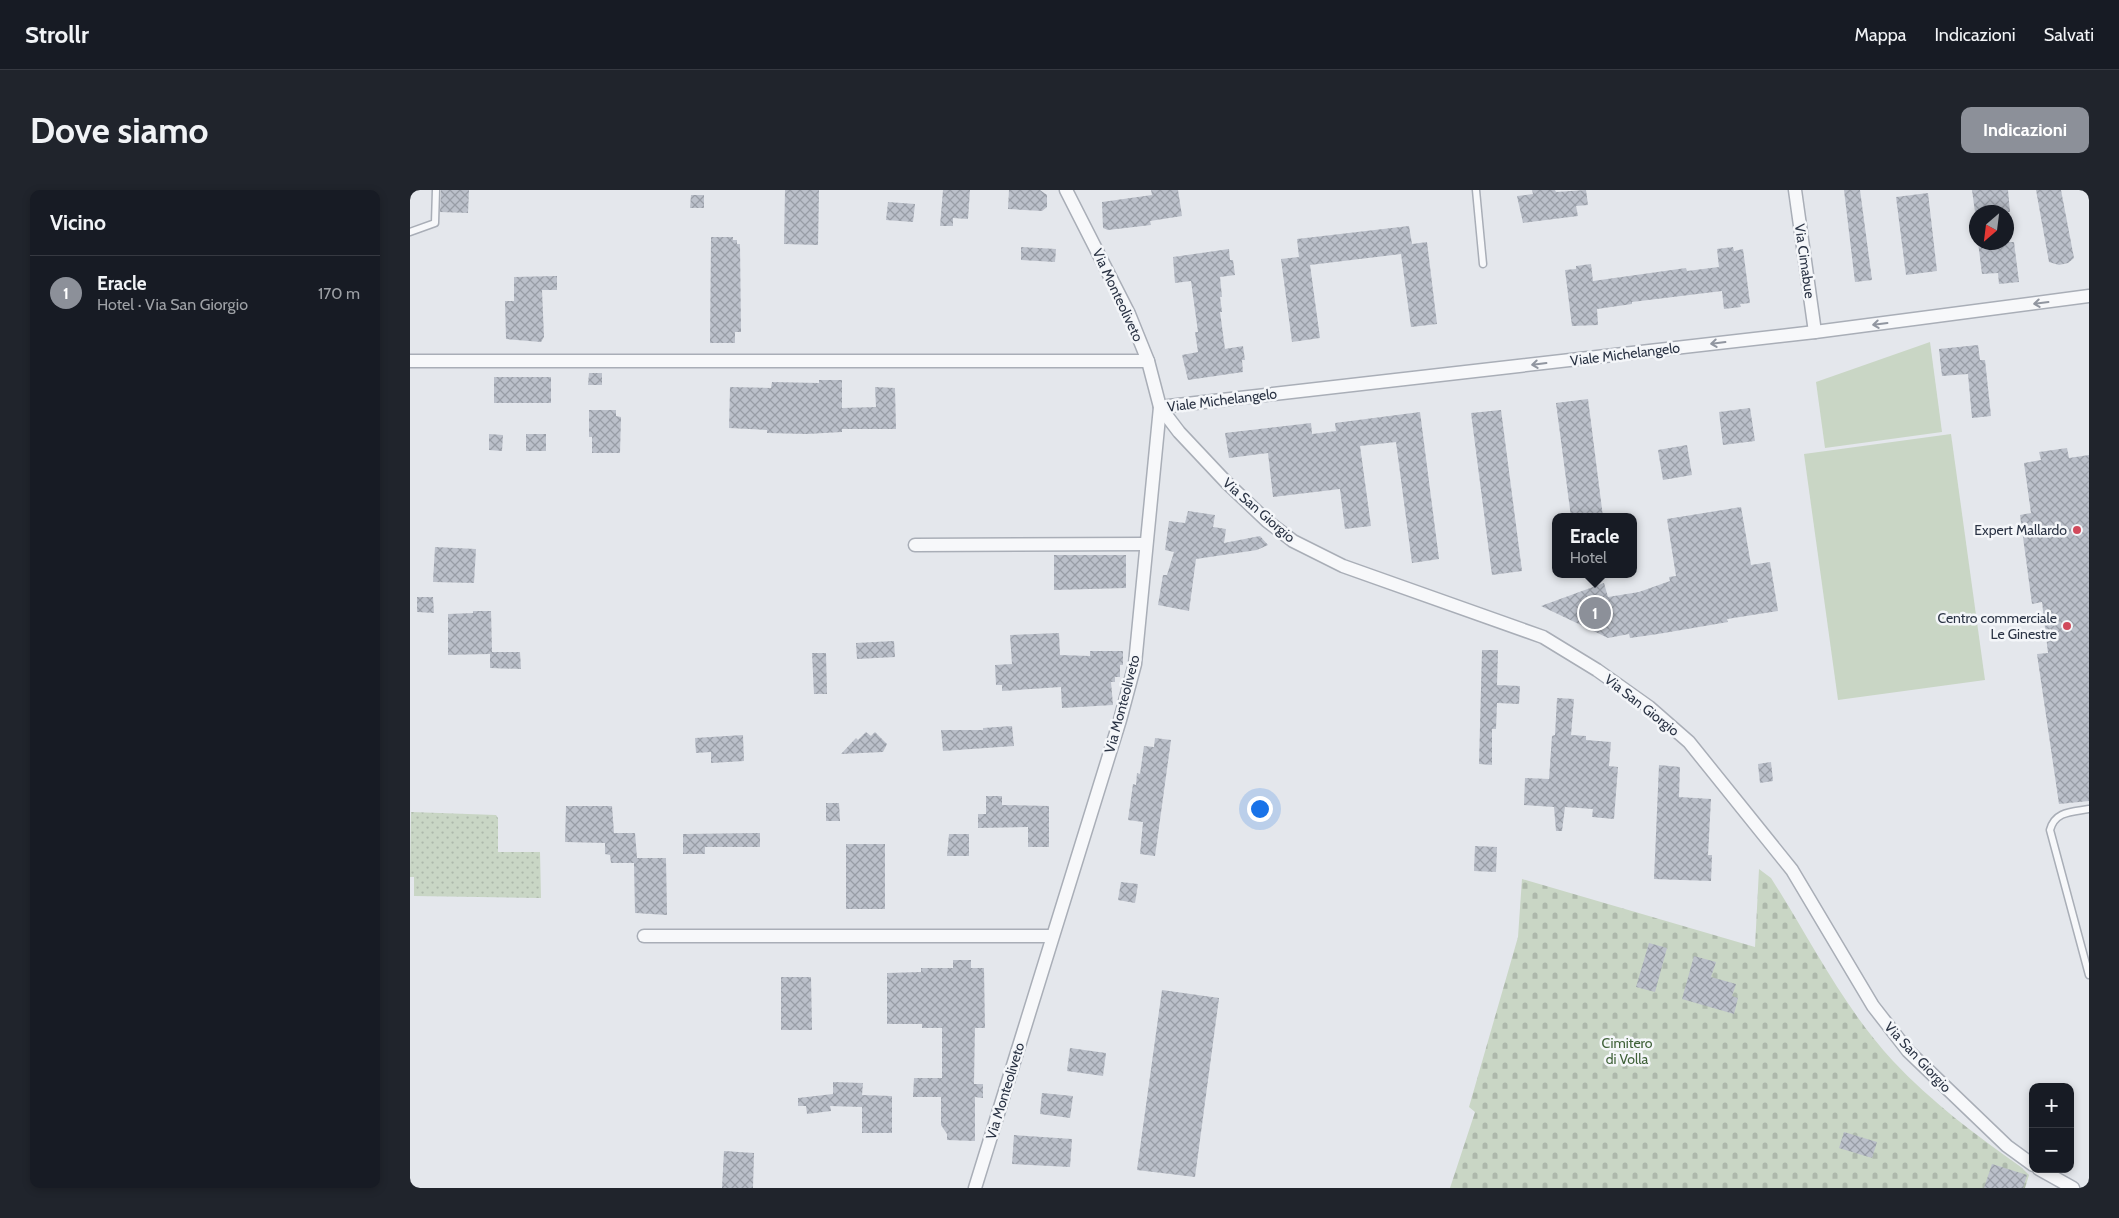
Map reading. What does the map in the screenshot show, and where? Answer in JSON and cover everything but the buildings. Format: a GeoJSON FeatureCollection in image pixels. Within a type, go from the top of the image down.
{"type":"FeatureCollection","features":[{"type":"Feature","properties":{"kind":"street","name":"Via Monteoliveto"},"geometry":{"type":"LineString","coordinates":[[975,1188],[1120,720],[1135,664],[1160,407],[1148,361],[1129,314],[1066,190]]}},
{"type":"Feature","properties":{"kind":"street","name":"Via Cimabue"},"geometry":{"type":"LineString","coordinates":[[1795,190],[1815,332]]}},
{"type":"Feature","properties":{"kind":"street","name":"Viale Michelangelo"},"geometry":{"type":"LineString","coordinates":[[1160,407],[1815,332],[2089,296]]}},
{"type":"Feature","properties":{"kind":"street"},"geometry":{"type":"LineString","coordinates":[[410,361],[1148,361]]}},
{"type":"Feature","properties":{"kind":"street","name":"Via San Giorgio"},"geometry":{"type":"LineString","coordinates":[[1160,407],[1180,432],[1222,477],[1267,521],[1293,541],[1342,566],[1543,637],[1597,670],[1649,707],[1689,742],[1792,870],[1873,1006],[1908,1051],[2007,1146],[2029,1162]]}},
{"type":"Feature","properties":{"kind":"street"},"geometry":{"type":"LineString","coordinates":[[915,545],[1146,544]]}},
{"type":"Feature","properties":{"kind":"street"},"geometry":{"type":"LineString","coordinates":[[644,936],[1052,936]]}},
{"type":"Feature","properties":{"kind":"street"},"geometry":{"type":"LineString","coordinates":[[2042,1173],[2056,1188]]}},
{"type":"Feature","properties":{"kind":"street"},"geometry":{"type":"LineString","coordinates":[[2045,1173],[2073,1188]]}},
{"type":"Feature","properties":{"kind":"lane"},"geometry":{"type":"LineString","coordinates":[[410,232],[435,223],[436,190]]}},
{"type":"Feature","properties":{"kind":"lane"},"geometry":{"type":"LineString","coordinates":[[1476,190],[1483,264]]}},
{"type":"Feature","properties":{"kind":"lane"},"geometry":{"type":"LineString","coordinates":[[2089,809],[2060,814],[2053,820],[2050,830],[2089,975]]}},
{"type":"Feature","properties":{"kind":"green space"},"geometry":{"type":"Polygon","coordinates":[[[1930,342],[1942,432],[1825,448],[1816,382],[1930,342]]]}},
{"type":"Feature","properties":{"kind":"green space"},"geometry":{"type":"Polygon","coordinates":[[[1951,434],[1985,680],[1838,700],[1804,454],[1951,434]]]}},
{"type":"Feature","properties":{"kind":"green space"},"geometry":{"type":"Polygon","coordinates":[[[411,812],[496,815],[498,818],[498,852],[540,852],[541,898],[414,896],[414,877],[410,877],[411,812]]]}},
{"type":"Feature","properties":{"kind":"green space","name":"Cimitero di Volla"},"geometry":{"type":"Polygon","coordinates":[[[1759,869],[1771,878],[1828,972],[1875,1040],[1893,1061],[1938,1104],[2021,1167],[2029,1175],[2025,1188],[1450,1188],[1475,1112],[1469,1107],[1518,937],[1522,879],[1755,947],[1759,869]]]}},
{"type":"Feature","properties":{"kind":"place","name":"Expert Mallardo"},"geometry":{"type":"Point","coordinates":[2077,530]}},
{"type":"Feature","properties":{"kind":"place","name":"Eracle"},"geometry":{"type":"Point","coordinates":[1595,613]}},
{"type":"Feature","properties":{"kind":"place","name":"Centro commerciale Le Ginestre"},"geometry":{"type":"Point","coordinates":[2067,626]}}]}
